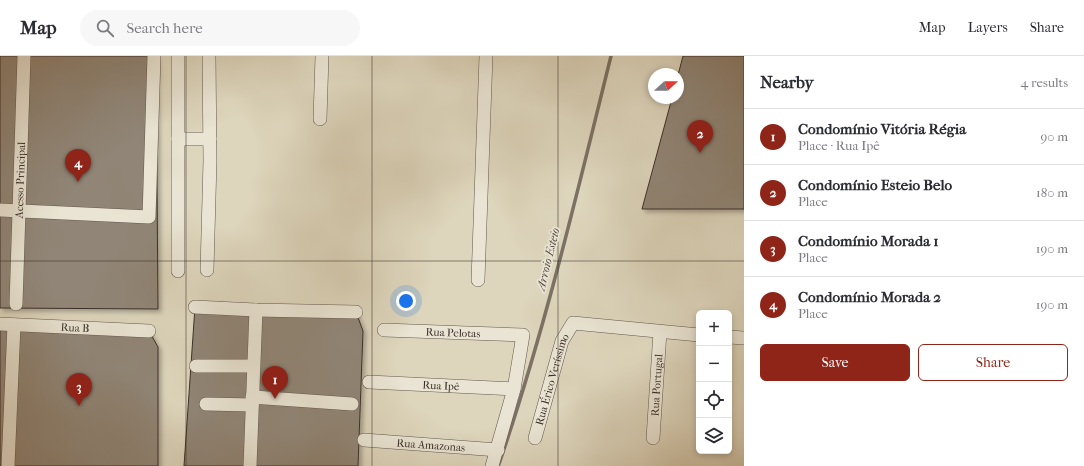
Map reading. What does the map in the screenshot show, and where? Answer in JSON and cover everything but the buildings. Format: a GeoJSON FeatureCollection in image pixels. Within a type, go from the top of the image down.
{"type":"FeatureCollection","features":[{"type":"Feature","properties":{"kind":"street","name":"Acesso Principal"},"geometry":{"type":"LineString","coordinates":[[16,304],[24,56]]}},
{"type":"Feature","properties":{"kind":"street"},"geometry":{"type":"LineString","coordinates":[[0,210],[150,217],[154,56]]}},
{"type":"Feature","properties":{"kind":"street"},"geometry":{"type":"LineString","coordinates":[[178,56],[178,271]]}},
{"type":"Feature","properties":{"kind":"street"},"geometry":{"type":"LineString","coordinates":[[207,270],[210,139],[209,56]]}},
{"type":"Feature","properties":{"kind":"street"},"geometry":{"type":"LineString","coordinates":[[320,119],[322,56]]}},
{"type":"Feature","properties":{"kind":"street"},"geometry":{"type":"LineString","coordinates":[[478,280],[486,56]]}},
{"type":"Feature","properties":{"kind":"street"},"geometry":{"type":"LineString","coordinates":[[178,139],[210,139]]}},
{"type":"Feature","properties":{"kind":"street"},"geometry":{"type":"LineString","coordinates":[[195,307],[356,312]]}},
{"type":"Feature","properties":{"kind":"street"},"geometry":{"type":"LineString","coordinates":[[250,466],[256,310]]}},
{"type":"Feature","properties":{"kind":"street","name":"Rua Érico Veríssimo"},"geometry":{"type":"LineString","coordinates":[[535,438],[562,341],[573,323],[660,332]]}},
{"type":"Feature","properties":{"kind":"street","name":"Rua B"},"geometry":{"type":"LineString","coordinates":[[0,324],[149,330]]}},
{"type":"Feature","properties":{"kind":"street"},"geometry":{"type":"LineString","coordinates":[[8,466],[14,325]]}},
{"type":"Feature","properties":{"kind":"street","name":"Rua Pelotas"},"geometry":{"type":"LineString","coordinates":[[384,330],[522,334],[514,389]]}},
{"type":"Feature","properties":{"kind":"street"},"geometry":{"type":"LineString","coordinates":[[660,332],[696,335]]}},
{"type":"Feature","properties":{"kind":"street","name":"Rua Portugal"},"geometry":{"type":"LineString","coordinates":[[654,438],[660,332]]}},
{"type":"Feature","properties":{"kind":"street"},"geometry":{"type":"LineString","coordinates":[[732,337],[744,338]]}},
{"type":"Feature","properties":{"kind":"street"},"geometry":{"type":"LineString","coordinates":[[196,366],[254,366]]}},
{"type":"Feature","properties":{"kind":"street","name":"Rua Ipê"},"geometry":{"type":"LineString","coordinates":[[369,382],[514,389]]}},
{"type":"Feature","properties":{"kind":"street"},"geometry":{"type":"LineString","coordinates":[[492,466],[498,450],[514,389]]}},
{"type":"Feature","properties":{"kind":"street"},"geometry":{"type":"LineString","coordinates":[[206,404],[252,401],[352,404]]}},
{"type":"Feature","properties":{"kind":"street","name":"Rua Amazonas"},"geometry":{"type":"LineString","coordinates":[[364,440],[498,450]]}},
{"type":"Feature","properties":{"kind":"waterway","name":"Arroio Esteio"},"geometry":{"type":"LineString","coordinates":[[499,464],[516,414],[546,312],[611,56]]}},
{"type":"Feature","properties":{"kind":"place","name":"Condomínio Esteio Belo"},"geometry":{"type":"Point","coordinates":[700,153]}},
{"type":"Feature","properties":{"kind":"place","name":"Condomínio Morada 2"},"geometry":{"type":"Point","coordinates":[78,182]}},
{"type":"Feature","properties":{"kind":"place","name":"Condomínio Vitória Régia"},"geometry":{"type":"Point","coordinates":[275,399]}},
{"type":"Feature","properties":{"kind":"place","name":"Condomínio Morada 1"},"geometry":{"type":"Point","coordinates":[79,406]}}]}
